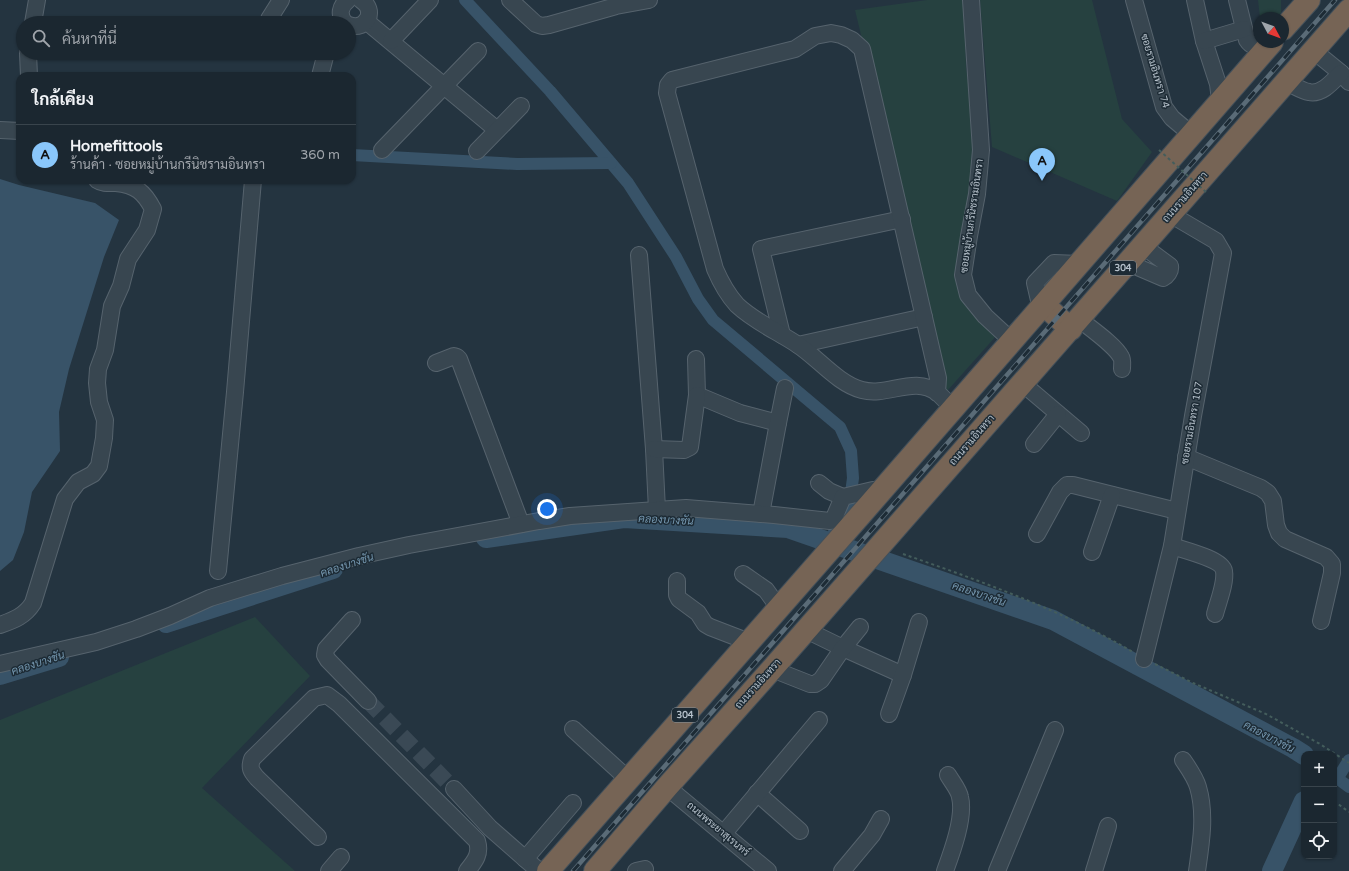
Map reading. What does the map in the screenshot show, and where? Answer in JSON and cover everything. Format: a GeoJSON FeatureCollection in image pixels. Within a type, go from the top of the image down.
{"type":"FeatureCollection","features":[{"type":"Feature","properties":{"kind":"highway"},"geometry":{"type":"LineString","coordinates":[[1289,22],[1309,0]]}},
{"type":"Feature","properties":{"kind":"highway","name":"ถนนรามอินทรา"},"geometry":{"type":"LineString","coordinates":[[602,869],[667,787],[772,670],[1349,10]]}},
{"type":"Feature","properties":{"kind":"highway","name":"304"},"geometry":{"type":"LineString","coordinates":[[548,871],[822,559],[853,500],[883,490],[1190,134],[1266,48]]}},
{"type":"Feature","properties":{"kind":"highway"},"geometry":{"type":"LineString","coordinates":[[1042,307],[1075,324]]}},
{"type":"Feature","properties":{"kind":"street"},"geometry":{"type":"LineString","coordinates":[[34,16],[37,0]]}},
{"type":"Feature","properties":{"kind":"street"},"geometry":{"type":"LineString","coordinates":[[271,16],[281,0]]}},
{"type":"Feature","properties":{"kind":"street"},"geometry":{"type":"LineString","coordinates":[[341,16],[341,11],[354,0],[368,8],[369,17],[359,26],[356,26]]}},
{"type":"Feature","properties":{"kind":"street"},"geometry":{"type":"LineString","coordinates":[[391,41],[430,0]]}},
{"type":"Feature","properties":{"kind":"street"},"geometry":{"type":"LineString","coordinates":[[510,0],[536,24],[542,26],[616,6],[649,0]]}},
{"type":"Feature","properties":{"kind":"street","name":"ซอยหมู่บ้านกรีนิชรามอินทรา"},"geometry":{"type":"LineString","coordinates":[[971,0],[982,150],[977,194],[963,276],[968,295],[985,316],[1012,341]]}},
{"type":"Feature","properties":{"kind":"street","name":"ซอยรามอินทรา 74"},"geometry":{"type":"LineString","coordinates":[[1134,0],[1164,107],[1172,118],[1190,134]]}},
{"type":"Feature","properties":{"kind":"street"},"geometry":{"type":"LineString","coordinates":[[1195,0],[1204,41],[1218,84],[1220,100]]}},
{"type":"Feature","properties":{"kind":"street"},"geometry":{"type":"LineString","coordinates":[[1237,0],[1247,40],[1253,46]]}},
{"type":"Feature","properties":{"kind":"street"},"geometry":{"type":"LineString","coordinates":[[366,21],[497,130]]}},
{"type":"Feature","properties":{"kind":"street"},"geometry":{"type":"LineString","coordinates":[[1204,41],[1244,29]]}},
{"type":"Feature","properties":{"kind":"street"},"geometry":{"type":"LineString","coordinates":[[937,392],[938,378],[862,49],[852,40],[841,35],[830,33],[815,36],[795,49],[672,80],[668,85],[667,93],[715,269],[729,296],[746,313],[798,345],[849,385],[862,390],[872,391],[920,385],[937,392],[953,408]]}},
{"type":"Feature","properties":{"kind":"street"},"geometry":{"type":"LineString","coordinates":[[382,150],[478,51]]}},
{"type":"Feature","properties":{"kind":"street"},"geometry":{"type":"LineString","coordinates":[[1286,82],[1309,92],[1317,92],[1345,77],[1314,51]]}},
{"type":"Feature","properties":{"kind":"street"},"geometry":{"type":"LineString","coordinates":[[28,60],[29,72]]}},
{"type":"Feature","properties":{"kind":"street"},"geometry":{"type":"LineString","coordinates":[[321,72],[324,60]]}},
{"type":"Feature","properties":{"kind":"street"},"geometry":{"type":"LineString","coordinates":[[477,150],[521,106]]}},
{"type":"Feature","properties":{"kind":"street"},"geometry":{"type":"LineString","coordinates":[[0,130],[16,131]]}},
{"type":"Feature","properties":{"kind":"street"},"geometry":{"type":"LineString","coordinates":[[0,625],[19,617],[28,611],[33,603],[65,499],[78,482],[93,474],[99,466],[104,438],[105,420],[99,402],[96,383],[98,369],[105,350],[112,306],[121,286],[128,259],[147,230],[153,209],[147,198],[136,188],[121,184]]}},
{"type":"Feature","properties":{"kind":"street"},"geometry":{"type":"LineString","coordinates":[[218,571],[235,400],[253,184]]}},
{"type":"Feature","properties":{"kind":"street","name":"ซอยรามอินทรา 107"},"geometry":{"type":"LineString","coordinates":[[1144,659],[1172,546],[1186,457],[1223,253],[1216,241],[1170,214]]}},
{"type":"Feature","properties":{"kind":"street"},"geometry":{"type":"LineString","coordinates":[[782,335],[762,249],[902,218]]}},
{"type":"Feature","properties":{"kind":"street"},"geometry":{"type":"LineString","coordinates":[[1128,263],[1163,278],[1169,273],[1170,266],[1143,246]]}},
{"type":"Feature","properties":{"kind":"street"},"geometry":{"type":"LineString","coordinates":[[639,255],[654,449],[657,510]]}},
{"type":"Feature","properties":{"kind":"street"},"geometry":{"type":"LineString","coordinates":[[798,345],[924,317]]}},
{"type":"Feature","properties":{"kind":"street"},"geometry":{"type":"LineString","coordinates":[[1075,324],[1112,346],[1122,359],[1122,369]]}},
{"type":"Feature","properties":{"kind":"street"},"geometry":{"type":"LineString","coordinates":[[436,363],[454,356],[459,359],[521,524]]}},
{"type":"Feature","properties":{"kind":"street"},"geometry":{"type":"LineString","coordinates":[[654,449],[684,450],[690,447],[697,396],[696,359]]}},
{"type":"Feature","properties":{"kind":"street"},"geometry":{"type":"LineString","coordinates":[[1022,383],[1081,433]]}},
{"type":"Feature","properties":{"kind":"street"},"geometry":{"type":"LineString","coordinates":[[761,514],[785,388]]}},
{"type":"Feature","properties":{"kind":"street"},"geometry":{"type":"LineString","coordinates":[[697,396],[740,413],[778,423]]}},
{"type":"Feature","properties":{"kind":"street"},"geometry":{"type":"LineString","coordinates":[[1034,444],[1058,414]]}},
{"type":"Feature","properties":{"kind":"street"},"geometry":{"type":"LineString","coordinates":[[1186,457],[1261,488],[1268,493],[1273,501],[1276,525],[1279,533],[1285,539],[1326,557],[1332,564],[1332,573],[1321,620]]}},
{"type":"Feature","properties":{"kind":"street"},"geometry":{"type":"LineString","coordinates":[[0,664],[96,642],[136,630],[203,601],[282,576],[381,551],[521,524],[570,516],[686,508],[830,521],[853,500],[829,491],[820,483]]}},
{"type":"Feature","properties":{"kind":"street"},"geometry":{"type":"LineString","coordinates":[[1037,534],[1060,492],[1068,485],[1112,494],[1178,511]]}},
{"type":"Feature","properties":{"kind":"street"},"geometry":{"type":"LineString","coordinates":[[1092,552],[1112,494]]}},
{"type":"Feature","properties":{"kind":"street"},"geometry":{"type":"LineString","coordinates":[[1172,546],[1215,561],[1222,566],[1224,571],[1224,579],[1215,614]]}},
{"type":"Feature","properties":{"kind":"street"},"geometry":{"type":"LineString","coordinates":[[743,574],[766,590],[779,608]]}},
{"type":"Feature","properties":{"kind":"street"},"geometry":{"type":"LineString","coordinates":[[677,581],[677,595],[679,599],[698,614],[705,624],[749,642]]}},
{"type":"Feature","properties":{"kind":"street"},"geometry":{"type":"LineString","coordinates":[[352,620],[326,649],[325,655],[328,660],[368,700]]}},
{"type":"Feature","properties":{"kind":"street"},"geometry":{"type":"LineString","coordinates":[[889,714],[903,675],[919,622]]}},
{"type":"Feature","properties":{"kind":"street"},"geometry":{"type":"LineString","coordinates":[[772,670],[810,684],[816,684],[821,680],[843,648],[860,627]]}},
{"type":"Feature","properties":{"kind":"street"},"geometry":{"type":"LineString","coordinates":[[806,630],[903,675]]}},
{"type":"Feature","properties":{"kind":"street"},"geometry":{"type":"LineString","coordinates":[[329,871],[348,863],[318,837],[250,770],[252,759],[314,698],[327,695],[339,704],[477,841],[480,848],[478,857],[468,871]]}},
{"type":"Feature","properties":{"kind":"street"},"geometry":{"type":"LineString","coordinates":[[724,833],[819,720]]}},
{"type":"Feature","properties":{"kind":"street"},"geometry":{"type":"LineString","coordinates":[[573,729],[628,779]]}},
{"type":"Feature","properties":{"kind":"street"},"geometry":{"type":"LineString","coordinates":[[997,871],[1055,730]]}},
{"type":"Feature","properties":{"kind":"street"},"geometry":{"type":"LineString","coordinates":[[1183,760],[1194,777],[1198,788],[1201,808],[1197,871]]}},
{"type":"Feature","properties":{"kind":"street"},"geometry":{"type":"LineString","coordinates":[[945,871],[955,844],[960,816],[960,797],[948,775]]}},
{"type":"Feature","properties":{"kind":"street","name":"ถนนพระยาสุเรนทร์"},"geometry":{"type":"LineString","coordinates":[[667,787],[768,871]]}},
{"type":"Feature","properties":{"kind":"street"},"geometry":{"type":"LineString","coordinates":[[454,789],[490,828],[539,871]]}},
{"type":"Feature","properties":{"kind":"street"},"geometry":{"type":"LineString","coordinates":[[757,794],[800,831]]}},
{"type":"Feature","properties":{"kind":"street"},"geometry":{"type":"LineString","coordinates":[[525,859],[573,803]]}},
{"type":"Feature","properties":{"kind":"street"},"geometry":{"type":"LineString","coordinates":[[842,871],[872,835],[881,819]]}},
{"type":"Feature","properties":{"kind":"street"},"geometry":{"type":"LineString","coordinates":[[1094,871],[1108,826]]}},
{"type":"Feature","properties":{"kind":"path"},"geometry":{"type":"LineString","coordinates":[[1159,150],[1207,193]]}},
{"type":"Feature","properties":{"kind":"path"},"geometry":{"type":"LineString","coordinates":[[903,554],[1032,602],[1114,641],[1144,659],[1193,683],[1266,714],[1320,744],[1349,763]]}},
{"type":"Feature","properties":{"kind":"path"},"geometry":{"type":"LineString","coordinates":[[1337,803],[1349,812]]}},
{"type":"Feature","properties":{"kind":"green space"},"geometry":{"type":"Polygon","coordinates":[[[927,0],[964,0],[966,67],[974,121],[976,161],[958,263],[997,335],[947,391],[855,10],[927,0]]]}},
{"type":"Feature","properties":{"kind":"green space"},"geometry":{"type":"Polygon","coordinates":[[[980,0],[1092,0],[1122,119],[1152,152],[1117,201],[992,147],[980,0]]]}},
{"type":"Feature","properties":{"kind":"green space"},"geometry":{"type":"Polygon","coordinates":[[[1258,0],[1281,0],[1281,12],[1259,12],[1258,0]]]}},
{"type":"Feature","properties":{"kind":"green space"},"geometry":{"type":"Polygon","coordinates":[[[255,617],[310,676],[202,788],[295,871],[0,871],[0,720],[255,617]]]}},
{"type":"Feature","properties":{"kind":"water"},"geometry":{"type":"Polygon","coordinates":[[[0,179],[95,203],[119,220],[104,257],[69,369],[59,412],[60,451],[32,492],[24,532],[13,560],[0,571],[0,179]]]}},
{"type":"Feature","properties":{"kind":"waterway"},"geometry":{"type":"LineString","coordinates":[[465,0],[550,91],[628,183],[676,257],[698,299],[713,320],[840,427],[851,451],[853,478],[849,508],[834,532]]}},
{"type":"Feature","properties":{"kind":"waterway"},"geometry":{"type":"LineString","coordinates":[[356,155],[517,164],[611,163]]}},
{"type":"Feature","properties":{"kind":"waterway","name":"คลองบางชัน"},"geometry":{"type":"LineString","coordinates":[[486,538],[624,518],[788,528],[1053,620],[1301,753]]}},
{"type":"Feature","properties":{"kind":"waterway","name":"คลองบางชัน"},"geometry":{"type":"LineString","coordinates":[[166,623],[333,569]]}},
{"type":"Feature","properties":{"kind":"waterway","name":"คลองบางชัน"},"geometry":{"type":"LineString","coordinates":[[0,675],[59,657]]}},
{"type":"Feature","properties":{"kind":"waterway"},"geometry":{"type":"LineString","coordinates":[[1337,779],[1349,760]]}},
{"type":"Feature","properties":{"kind":"waterway","name":"คลองบางชัน"},"geometry":{"type":"LineString","coordinates":[[1337,778],[1349,787]]}},
{"type":"Feature","properties":{"kind":"waterway"},"geometry":{"type":"LineString","coordinates":[[1272,871],[1301,808]]}},
{"type":"Feature","properties":{"kind":"tunnel"},"geometry":{"type":"LineString","coordinates":[[368,701],[454,789]]}},
{"type":"Feature","properties":{"kind":"railway"},"geometry":{"type":"LineString","coordinates":[[573,871],[1335,0]]}},
{"type":"Feature","properties":{"kind":"place","name":"Homefittools"},"geometry":{"type":"Point","coordinates":[1042,181]}}]}
